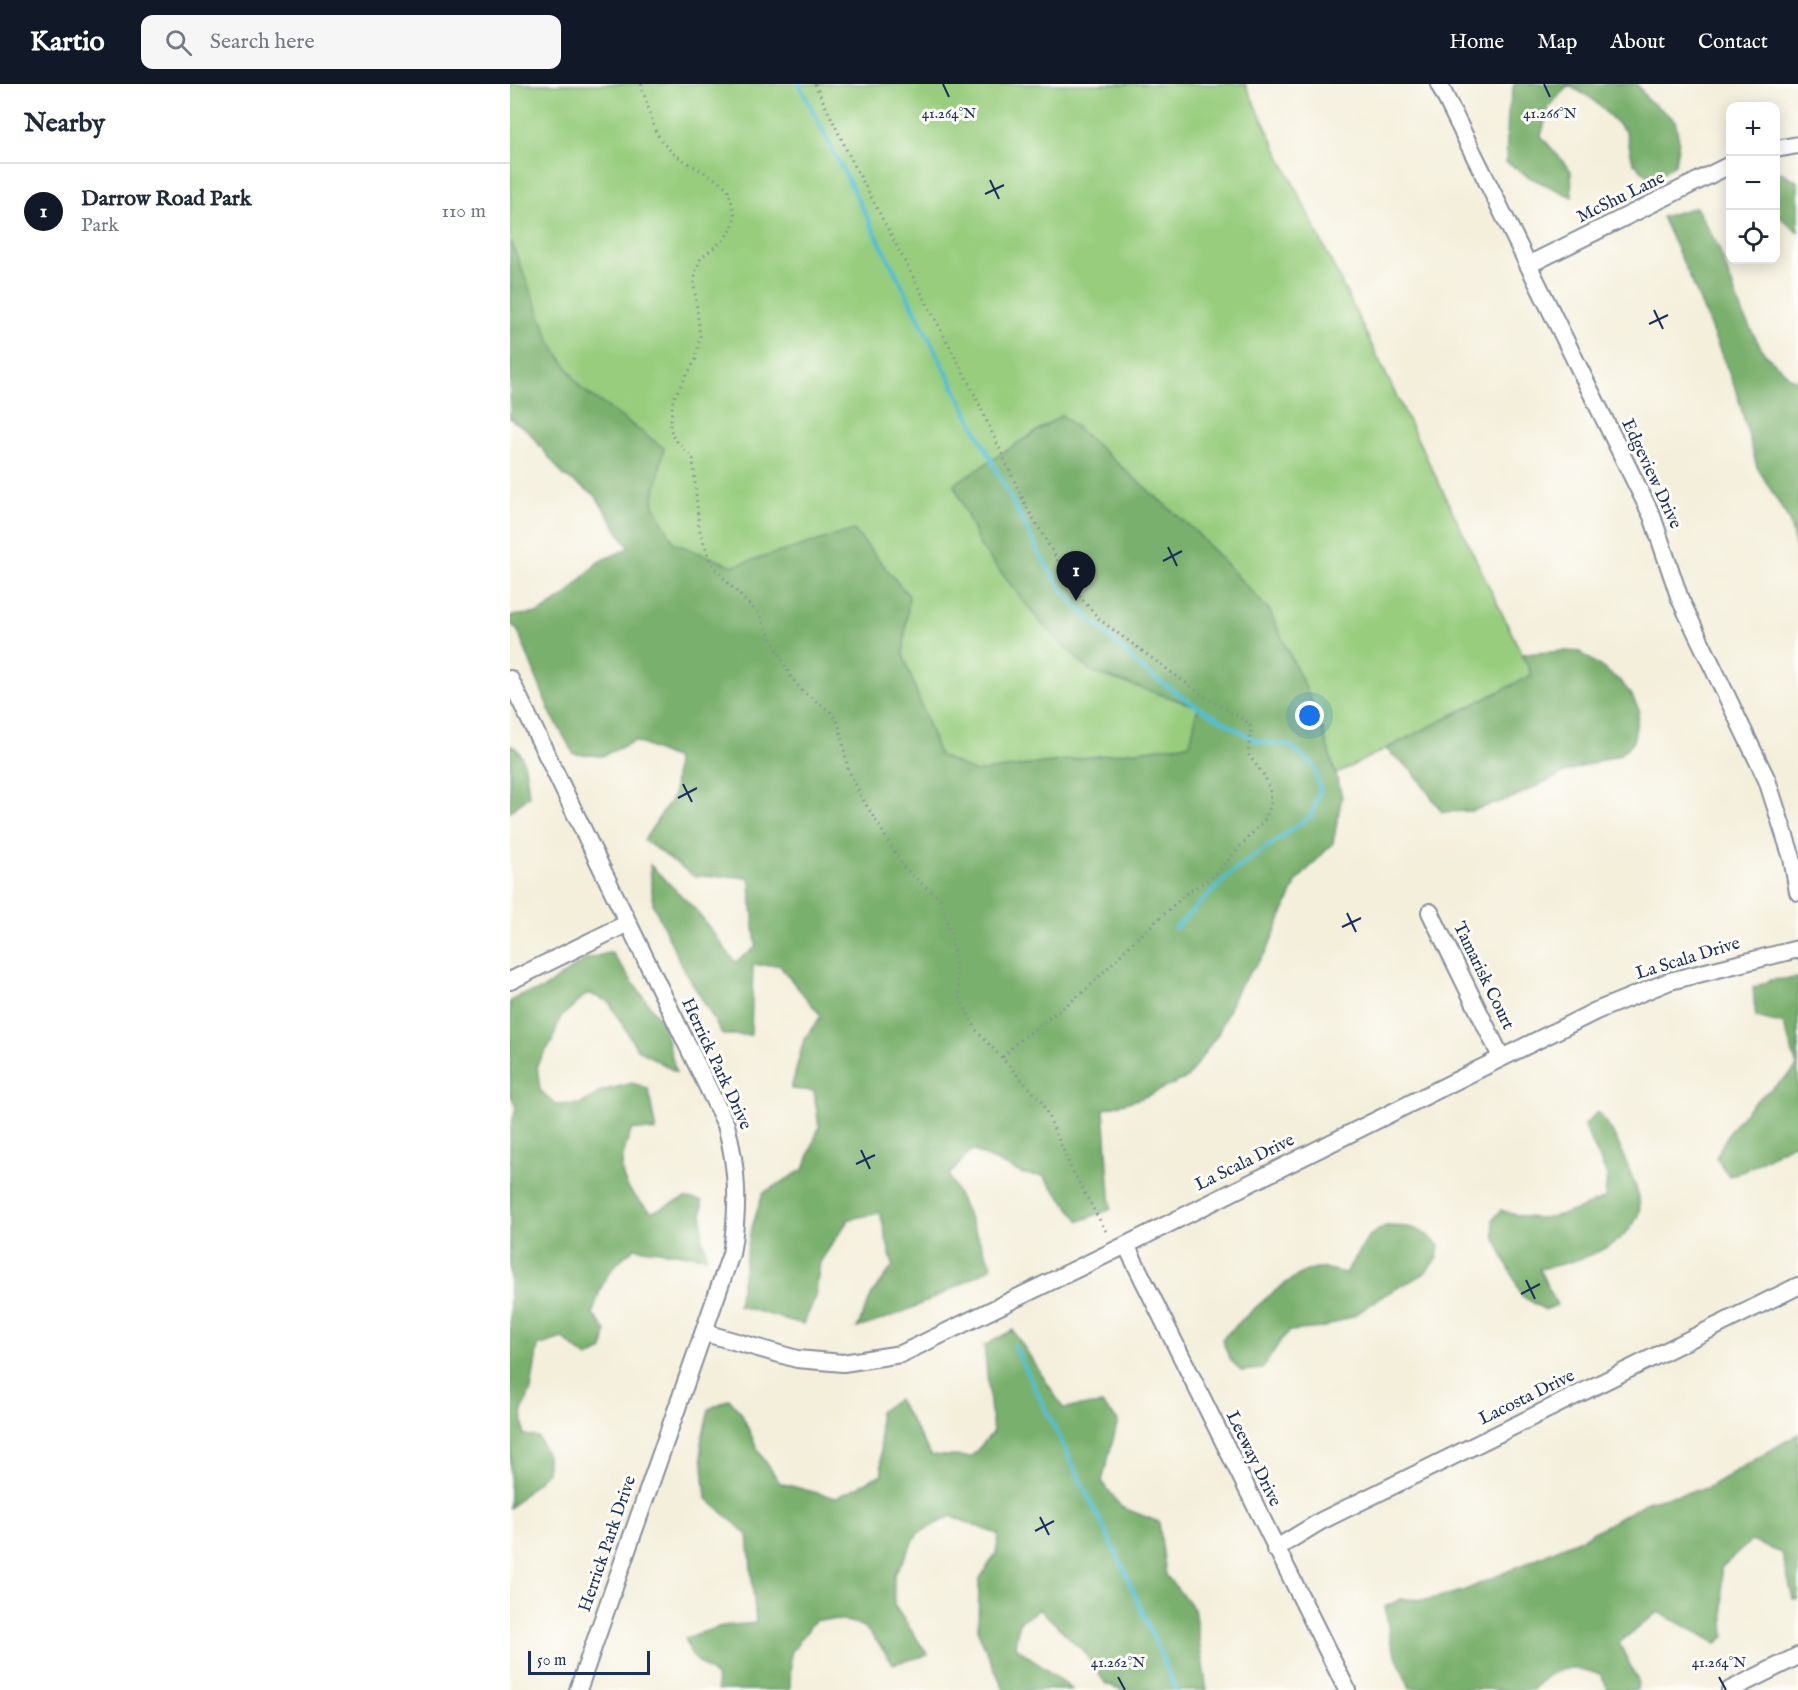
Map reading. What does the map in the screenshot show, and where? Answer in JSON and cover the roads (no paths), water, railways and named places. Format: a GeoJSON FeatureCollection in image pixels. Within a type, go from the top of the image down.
{"type":"FeatureCollection","features":[{"type":"Feature","properties":{"kind":"street","name":"Edgeview Drive"},"geometry":{"type":"LineString","coordinates":[[1439,84],[1652,516],[1680,599],[1755,751],[1777,809],[1798,892]]}},
{"type":"Feature","properties":{"kind":"street"},"geometry":{"type":"LineString","coordinates":[[1780,147],[1798,145]]}},
{"type":"Feature","properties":{"kind":"street","name":"McShu Lane"},"geometry":{"type":"LineString","coordinates":[[1528,265],[1726,167]]}},
{"type":"Feature","properties":{"kind":"street","name":"Herrick Park Drive"},"geometry":{"type":"LineString","coordinates":[[510,679],[726,1125],[734,1153],[738,1193],[737,1222],[731,1254],[578,1690]]}},
{"type":"Feature","properties":{"kind":"street","name":"Tamarisk Court"},"geometry":{"type":"LineString","coordinates":[[1430,912],[1501,1057]]}},
{"type":"Feature","properties":{"kind":"street"},"geometry":{"type":"LineString","coordinates":[[510,981],[628,923]]}},
{"type":"Feature","properties":{"kind":"street","name":"La Scala Drive"},"geometry":{"type":"LineString","coordinates":[[705,1333],[797,1359],[843,1364],[873,1361],[923,1345],[1596,1011],[1670,981],[1798,949]]}},
{"type":"Feature","properties":{"kind":"street","name":"Leeway Drive"},"geometry":{"type":"LineString","coordinates":[[1121,1247],[1347,1690]]}},
{"type":"Feature","properties":{"kind":"street","name":"Lacosta Drive"},"geometry":{"type":"LineString","coordinates":[[1275,1549],[1321,1521],[1798,1286]]}},
{"type":"Feature","properties":{"kind":"street"},"geometry":{"type":"LineString","coordinates":[[1730,1690],[1798,1656]]}},
{"type":"Feature","properties":{"kind":"waterway"},"geometry":{"type":"LineString","coordinates":[[799,84],[1041,557],[1066,595],[1142,669],[1188,701],[1257,741],[1291,746],[1314,766],[1320,790],[1312,815],[1231,873],[1175,928]]}},
{"type":"Feature","properties":{"kind":"waterway"},"geometry":{"type":"LineString","coordinates":[[1014,1345],[1122,1565],[1176,1690]]}},
{"type":"Feature","properties":{"kind":"place","name":"Darrow Road Park"},"geometry":{"type":"Point","coordinates":[1076,601]}}]}
